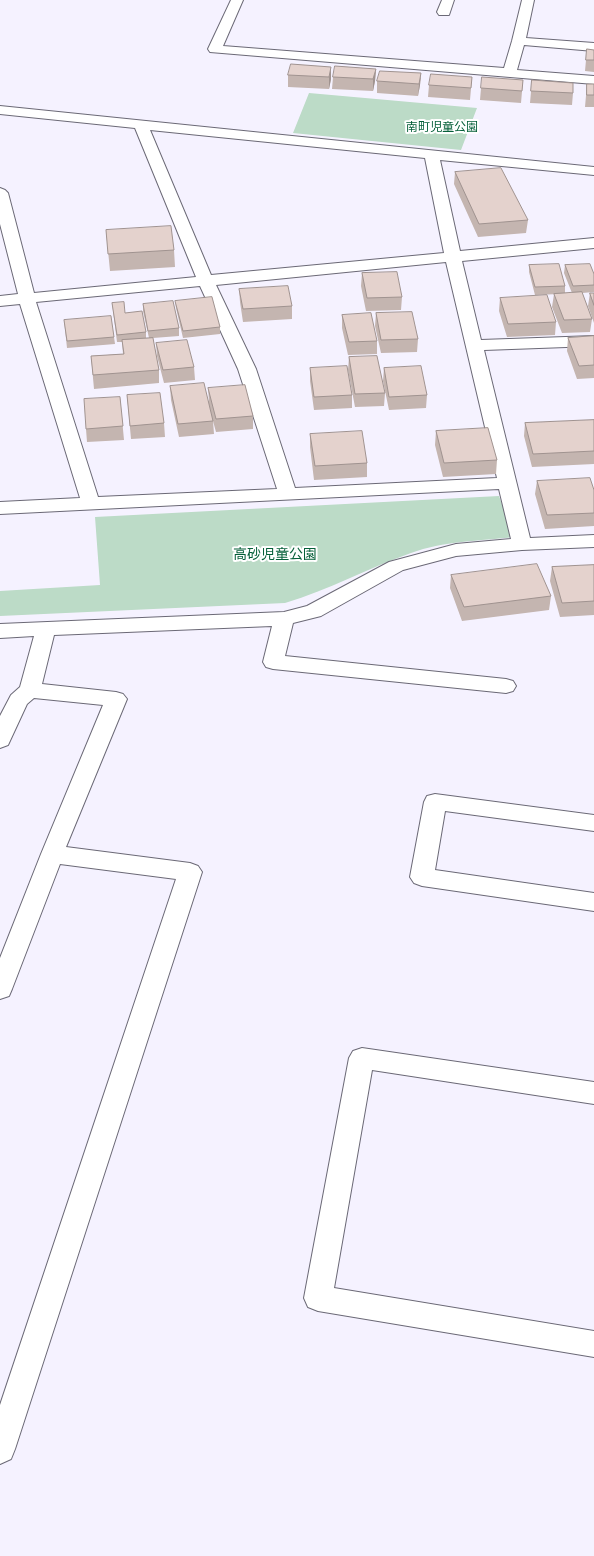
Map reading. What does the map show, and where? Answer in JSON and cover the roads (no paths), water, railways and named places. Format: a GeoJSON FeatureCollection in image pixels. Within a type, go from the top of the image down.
{"type":"FeatureCollection","features":[{"type":"Feature","properties":{"kind":"street"},"geometry":{"type":"LineString","coordinates":[[237,0],[215,49],[594,80]]}},
{"type":"Feature","properties":{"kind":"street"},"geometry":{"type":"LineString","coordinates":[[509,73],[519,41],[528,0]]}},
{"type":"Feature","properties":{"kind":"street"},"geometry":{"type":"LineString","coordinates":[[519,41],[594,47]]}},
{"type":"Feature","properties":{"kind":"street"},"geometry":{"type":"LineString","coordinates":[[0,110],[594,171]]}},
{"type":"Feature","properties":{"kind":"street"},"geometry":{"type":"LineString","coordinates":[[140,124],[206,282],[247,369],[288,495]]}},
{"type":"Feature","properties":{"kind":"street"},"geometry":{"type":"LineString","coordinates":[[432,155],[453,257],[522,544]]}},
{"type":"Feature","properties":{"kind":"street"},"geometry":{"type":"LineString","coordinates":[[1,203],[27,299],[92,504]]}},
{"type":"Feature","properties":{"kind":"street"},"geometry":{"type":"LineString","coordinates":[[0,302],[594,243]]}},
{"type":"Feature","properties":{"kind":"street"},"geometry":{"type":"LineString","coordinates":[[474,345],[594,341]]}},
{"type":"Feature","properties":{"kind":"street"},"geometry":{"type":"LineString","coordinates":[[0,508],[508,483]]}},
{"type":"Feature","properties":{"kind":"street"},"geometry":{"type":"LineString","coordinates":[[0,631],[284,619],[314,611],[396,566],[456,550],[522,544],[594,541]]}},
{"type":"Feature","properties":{"kind":"street"},"geometry":{"type":"LineString","coordinates":[[284,619],[273,662],[506,686]]}},
{"type":"Feature","properties":{"kind":"street"},"geometry":{"type":"LineString","coordinates":[[0,740],[18,700],[30,690],[46,628]]}},
{"type":"Feature","properties":{"kind":"street"},"geometry":{"type":"LineString","coordinates":[[0,989],[52,854],[116,699],[30,690]]}},
{"type":"Feature","properties":{"kind":"street"},"geometry":{"type":"LineString","coordinates":[[594,823],[435,802],[422,877],[594,902]]}},
{"type":"Feature","properties":{"kind":"street"},"geometry":{"type":"LineString","coordinates":[[0,1449],[190,872],[52,854]]}},
{"type":"Feature","properties":{"kind":"street"},"geometry":{"type":"LineString","coordinates":[[594,1093],[362,1058],[318,1298],[594,1344]]}},
{"type":"Feature","properties":{"kind":"park label","name":"南町児童公園"},"geometry":{"type":"Point","coordinates":[442,127]}},
{"type":"Feature","properties":{"kind":"park label","name":"高砂児童公園"},"geometry":{"type":"Point","coordinates":[275,555]}}]}
